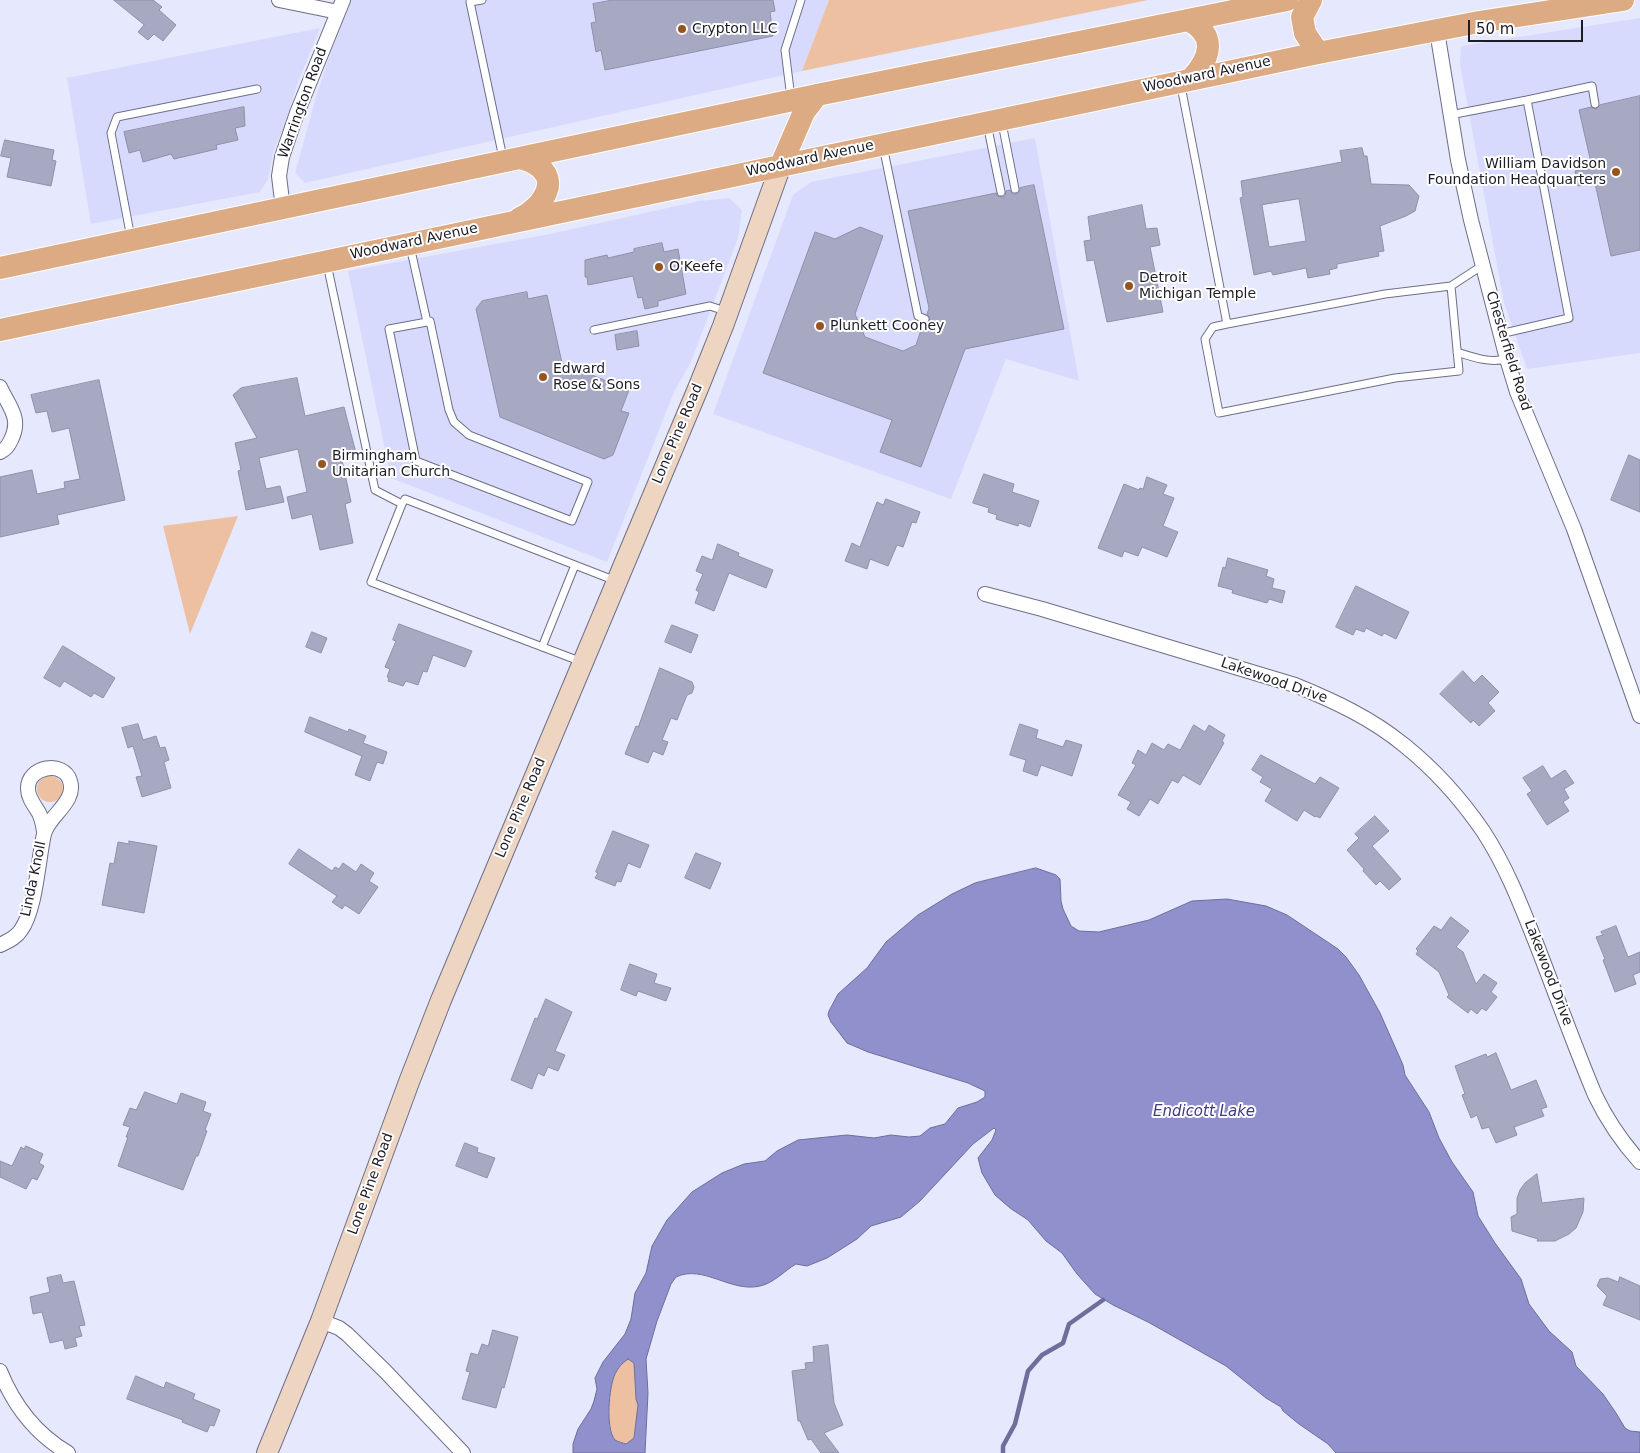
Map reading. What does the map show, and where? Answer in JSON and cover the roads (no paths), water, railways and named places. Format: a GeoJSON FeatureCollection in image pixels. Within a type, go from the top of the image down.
{"type":"FeatureCollection","features":[{"type":"Feature","properties":{"kind":"main road"},"geometry":{"type":"LineString","coordinates":[[0,268],[817,95],[1287,0]]}},
{"type":"Feature","properties":{"kind":"main road"},"geometry":{"type":"LineString","coordinates":[[1311,0],[1302,17],[1305,33],[1318,52]]}},
{"type":"Feature","properties":{"kind":"main road","name":"Woodward Avenue"},"geometry":{"type":"LineString","coordinates":[[0,330],[1318,52],[1488,21],[1623,0]]}},
{"type":"Feature","properties":{"kind":"main road"},"geometry":{"type":"LineString","coordinates":[[1186,79],[1201,68],[1207,54],[1208,43],[1206,34],[1198,25],[1188,20]]}},
{"type":"Feature","properties":{"kind":"main road"},"geometry":{"type":"LineString","coordinates":[[781,165],[804,112],[817,95]]}},
{"type":"Feature","properties":{"kind":"main road"},"geometry":{"type":"LineString","coordinates":[[512,160],[534,163],[540,166],[548,177],[548,191],[538,205],[527,216],[515,221]]}},
{"type":"Feature","properties":{"kind":"street"},"geometry":{"type":"LineString","coordinates":[[279,0],[340,6]]}},
{"type":"Feature","properties":{"kind":"street","name":"Warrington Road"},"geometry":{"type":"LineString","coordinates":[[282,209],[280,176],[282,157],[297,113],[340,6]]}},
{"type":"Feature","properties":{"kind":"street","name":"Chesterfield Road"},"geometry":{"type":"LineString","coordinates":[[1437,31],[1450,115],[1469,211],[1507,360],[1517,392],[1581,547],[1640,716]]}},
{"type":"Feature","properties":{"kind":"street","name":"Lone Pine Road"},"geometry":{"type":"LineString","coordinates":[[267,1453],[321,1321],[437,1009],[699,386],[781,165]]}},
{"type":"Feature","properties":{"kind":"street"},"geometry":{"type":"LineString","coordinates":[[0,387],[13,410],[17,423],[14,435],[6,448],[0,452]]}},
{"type":"Feature","properties":{"kind":"street","name":"Lakewood Drive"},"geometry":{"type":"LineString","coordinates":[[986,594],[1295,685],[1324,696],[1365,718],[1389,733],[1419,757],[1462,803],[1483,831],[1508,875],[1595,1095],[1618,1135],[1640,1162]]}},
{"type":"Feature","properties":{"kind":"street","name":"Linda Knoll"},"geometry":{"type":"LineString","coordinates":[[0,945],[17,935],[23,928],[28,915],[44,831]]}},
{"type":"Feature","properties":{"kind":"street"},"geometry":{"type":"LineString","coordinates":[[321,1321],[339,1328],[347,1334],[385,1370],[463,1453]]}},
{"type":"Feature","properties":{"kind":"street"},"geometry":{"type":"LineString","coordinates":[[0,1371],[15,1403],[29,1422],[44,1436],[68,1453]]}},
{"type":"Feature","properties":{"kind":"lane"},"geometry":{"type":"LineString","coordinates":[[482,0],[470,2],[512,160]]}},
{"type":"Feature","properties":{"kind":"lane"},"geometry":{"type":"LineString","coordinates":[[792,101],[785,50],[801,0]]}},
{"type":"Feature","properties":{"kind":"lane"},"geometry":{"type":"LineString","coordinates":[[1186,79],[1227,324]]}},
{"type":"Feature","properties":{"kind":"lane"},"geometry":{"type":"LineString","coordinates":[[1450,115],[1592,86],[1595,104]]}},
{"type":"Feature","properties":{"kind":"lane"},"geometry":{"type":"LineString","coordinates":[[132,241],[111,133],[117,117],[257,89]]}},
{"type":"Feature","properties":{"kind":"lane"},"geometry":{"type":"LineString","coordinates":[[1500,334],[1569,318],[1527,100]]}},
{"type":"Feature","properties":{"kind":"lane"},"geometry":{"type":"LineString","coordinates":[[994,120],[1015,189]]}},
{"type":"Feature","properties":{"kind":"lane"},"geometry":{"type":"LineString","coordinates":[[994,120],[1001,192]]}},
{"type":"Feature","properties":{"kind":"lane"},"geometry":{"type":"LineString","coordinates":[[882,144],[918,316],[925,319]]}},
{"type":"Feature","properties":{"kind":"lane"},"geometry":{"type":"LineString","coordinates":[[410,243],[427,322]]}},
{"type":"Feature","properties":{"kind":"lane"},"geometry":{"type":"LineString","coordinates":[[326,261],[375,490],[402,504]]}},
{"type":"Feature","properties":{"kind":"lane"},"geometry":{"type":"LineString","coordinates":[[1451,286],[1459,371],[1396,378],[1220,413],[1205,339],[1214,327],[1385,294],[1451,286],[1483,266]]}},
{"type":"Feature","properties":{"kind":"lane"},"geometry":{"type":"LineString","coordinates":[[594,330],[710,306],[728,312]]}},
{"type":"Feature","properties":{"kind":"lane"},"geometry":{"type":"LineString","coordinates":[[430,321],[449,410],[454,422],[469,435],[588,482],[572,521],[416,461],[389,329],[427,322],[430,321]]}},
{"type":"Feature","properties":{"kind":"lane"},"geometry":{"type":"LineString","coordinates":[[1457,352],[1479,360],[1507,360]]}},
{"type":"Feature","properties":{"kind":"lane"},"geometry":{"type":"LineString","coordinates":[[582,662],[371,582],[404,499],[616,581]]}},
{"type":"Feature","properties":{"kind":"lane"},"geometry":{"type":"LineString","coordinates":[[542,647],[575,565]]}},
{"type":"Feature","properties":{"kind":"water","name":"Endicott Lake"},"geometry":{"type":"Polygon","coordinates":[[[1036,868],[1056,875],[1060,879],[1063,909],[1071,926],[1079,931],[1099,932],[1149,920],[1192,901],[1227,899],[1266,906],[1287,915],[1338,949],[1359,975],[1380,1013],[1403,1065],[1405,1075],[1429,1112],[1439,1138],[1452,1162],[1473,1192],[1478,1216],[1521,1279],[1529,1304],[1549,1331],[1572,1352],[1576,1366],[1603,1394],[1625,1428],[1630,1431],[1640,1432],[1640,1453],[1336,1453],[1328,1444],[1299,1424],[1283,1411],[1281,1407],[1266,1398],[1226,1366],[1095,1294],[1062,1253],[1046,1241],[1028,1220],[995,1195],[982,1173],[978,1158],[992,1140],[996,1130],[994,1128],[973,1144],[920,1201],[901,1217],[871,1226],[857,1239],[827,1258],[807,1266],[796,1264],[774,1280],[760,1286],[738,1286],[696,1274],[676,1277],[671,1284],[657,1321],[646,1359],[648,1393],[645,1453],[573,1453],[573,1444],[578,1429],[594,1401],[597,1389],[595,1378],[603,1362],[625,1334],[631,1319],[635,1293],[646,1273],[652,1246],[667,1220],[692,1192],[722,1173],[744,1164],[765,1161],[777,1151],[798,1140],[847,1135],[874,1138],[891,1135],[920,1136],[930,1128],[945,1124],[958,1108],[977,1102],[985,1097],[985,1091],[968,1083],[868,1052],[847,1043],[828,1015],[838,994],[867,968],[886,942],[918,915],[952,894],[975,883],[1036,868]],[[628,1359],[619,1368],[613,1380],[610,1397],[609,1417],[612,1434],[615,1440],[626,1444],[634,1438],[638,1405],[634,1363],[628,1359]]]}},
{"type":"Feature","properties":{"kind":"waterway"},"geometry":{"type":"LineString","coordinates":[[1003,1453],[1003,1446],[1015,1424],[1028,1371],[1042,1355],[1063,1343],[1069,1324],[1103,1300]]}},
{"type":"Feature","properties":{"kind":"place","name":"Crypton LLC"},"geometry":{"type":"Point","coordinates":[682,29]}},
{"type":"Feature","properties":{"kind":"place","name":"William Davidson Foundation Headquarters"},"geometry":{"type":"Point","coordinates":[1616,172]}},
{"type":"Feature","properties":{"kind":"place","name":"O'Keefe"},"geometry":{"type":"Point","coordinates":[659,267]}},
{"type":"Feature","properties":{"kind":"place","name":"Detroit Michigan Temple"},"geometry":{"type":"Point","coordinates":[1129,286]}},
{"type":"Feature","properties":{"kind":"place","name":"Plunkett Cooney"},"geometry":{"type":"Point","coordinates":[820,326]}},
{"type":"Feature","properties":{"kind":"place","name":"Edward Rose & Sons"},"geometry":{"type":"Point","coordinates":[543,377]}},
{"type":"Feature","properties":{"kind":"place","name":"Birmingham Unitarian Church"},"geometry":{"type":"Point","coordinates":[322,464]}}]}
